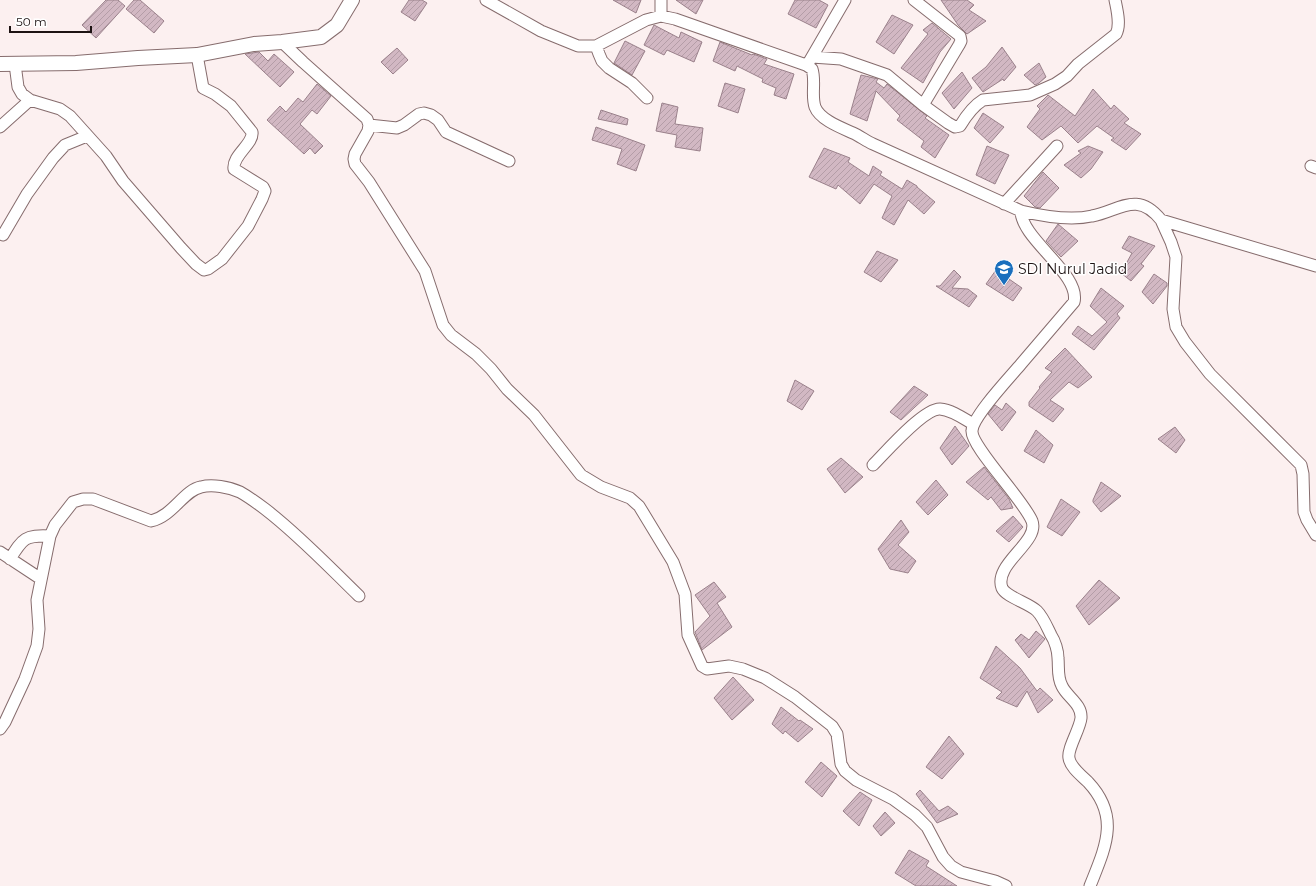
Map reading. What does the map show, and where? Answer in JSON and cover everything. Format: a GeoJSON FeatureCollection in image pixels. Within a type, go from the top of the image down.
{"type":"FeatureCollection","features":[{"type":"Feature","properties":{"kind":"street"},"geometry":{"type":"LineString","coordinates":[[0,64],[76,63],[197,55],[254,44],[321,37],[337,25],[352,0]]}},
{"type":"Feature","properties":{"kind":"street"},"geometry":{"type":"LineString","coordinates":[[486,0],[540,31],[578,46],[596,46],[646,20],[661,16],[675,18],[809,61],[842,59],[887,75],[923,105],[955,127],[960,126],[978,103],[983,100],[1030,96],[1055,84],[1067,76],[1078,64],[1116,34],[1118,24],[1115,0]]}},
{"type":"Feature","properties":{"kind":"street"},"geometry":{"type":"LineString","coordinates":[[661,0],[661,16]]}},
{"type":"Feature","properties":{"kind":"street"},"geometry":{"type":"LineString","coordinates":[[809,61],[845,0]]}},
{"type":"Feature","properties":{"kind":"street"},"geometry":{"type":"LineString","coordinates":[[914,0],[960,36],[959,46],[923,105]]}},
{"type":"Feature","properties":{"kind":"street"},"geometry":{"type":"LineString","coordinates":[[282,42],[302,62],[367,118],[369,125],[368,131],[355,154],[355,164],[369,182],[425,271],[443,325],[451,335],[476,354],[491,369],[507,389],[534,415],[582,474],[601,487],[630,498],[639,506],[672,562],[685,594],[688,635],[702,666],[708,669],[729,666],[743,669],[765,678],[795,697],[832,726],[837,734],[841,764],[845,772],[856,780],[893,799],[916,815],[927,827],[943,857],[951,866],[961,872],[995,881],[1006,886]]}},
{"type":"Feature","properties":{"kind":"street"},"geometry":{"type":"LineString","coordinates":[[596,46],[602,61],[609,68],[632,83],[647,98]]}},
{"type":"Feature","properties":{"kind":"street"},"geometry":{"type":"LineString","coordinates":[[15,64],[18,87],[22,94],[30,100],[60,109],[70,116],[106,156],[123,181],[196,264],[204,270],[208,269],[222,259],[248,226],[265,191],[263,187],[234,169],[234,162],[251,138],[252,132],[231,106],[215,94],[203,88],[197,55]]}},
{"type":"Feature","properties":{"kind":"street"},"geometry":{"type":"LineString","coordinates":[[809,61],[814,75],[815,107],[818,112],[835,126],[1004,204],[1021,211],[1040,215],[1076,218],[1092,216],[1126,204],[1136,204],[1155,212],[1161,220],[1176,256],[1174,310],[1176,327],[1185,342],[1210,374],[1301,465],[1303,474],[1304,512],[1316,535]]}},
{"type":"Feature","properties":{"kind":"street"},"geometry":{"type":"LineString","coordinates":[[0,127],[30,100]]}},
{"type":"Feature","properties":{"kind":"street"},"geometry":{"type":"LineString","coordinates":[[369,125],[398,128],[419,114],[424,113],[431,115],[438,120],[446,132],[509,161]]}},
{"type":"Feature","properties":{"kind":"street"},"geometry":{"type":"LineString","coordinates":[[4,235],[27,194],[54,158],[66,145],[88,136]]}},
{"type":"Feature","properties":{"kind":"street"},"geometry":{"type":"LineString","coordinates":[[1004,204],[1057,146]]}},
{"type":"Feature","properties":{"kind":"street"},"geometry":{"type":"LineString","coordinates":[[1021,211],[1021,218],[1026,227],[1062,270],[1074,291],[1074,302],[990,399],[973,424],[971,430],[976,443],[1019,498],[1032,522],[1032,531],[1029,538],[1009,562],[1001,579],[1002,587],[1005,592],[1029,605],[1038,612],[1052,637],[1058,656],[1059,677],[1062,687],[1081,710],[1081,719],[1069,751],[1068,758],[1072,766],[1095,790],[1104,809],[1109,825],[1106,846],[1090,886]]}},
{"type":"Feature","properties":{"kind":"street"},"geometry":{"type":"LineString","coordinates":[[1161,220],[1316,266]]}},
{"type":"Feature","properties":{"kind":"street"},"geometry":{"type":"LineString","coordinates":[[873,465],[912,425],[930,411],[939,409],[947,411],[958,415],[973,424]]}},
{"type":"Feature","properties":{"kind":"street"},"geometry":{"type":"LineString","coordinates":[[0,729],[5,722],[25,679],[37,646],[39,629],[37,600],[50,536],[65,510],[73,502],[83,499],[93,499],[142,519],[151,521],[166,515],[193,490],[200,487],[213,486],[230,488],[249,498],[283,523],[359,596]]}},
{"type":"Feature","properties":{"kind":"street"},"geometry":{"type":"LineString","coordinates":[[10,559],[23,540],[35,536],[50,536]]}},
{"type":"Feature","properties":{"kind":"street"},"geometry":{"type":"LineString","coordinates":[[0,552],[41,579]]}},
{"type":"Feature","properties":{"kind":"building"},"geometry":{"type":"Polygon","coordinates":[[[106,0],[118,0],[125,6],[96,38],[82,25],[106,0]]]}},
{"type":"Feature","properties":{"kind":"building"},"geometry":{"type":"Polygon","coordinates":[[[134,0],[140,0],[164,21],[154,33],[126,9],[134,0]]]}},
{"type":"Feature","properties":{"kind":"building"},"geometry":{"type":"Polygon","coordinates":[[[409,0],[422,0],[427,3],[415,21],[401,12],[409,0]]]}},
{"type":"Feature","properties":{"kind":"building"},"geometry":{"type":"Polygon","coordinates":[[[613,0],[641,0],[636,13],[613,0]]]}},
{"type":"Feature","properties":{"kind":"building"},"geometry":{"type":"Polygon","coordinates":[[[676,0],[703,0],[696,14],[676,0]]]}},
{"type":"Feature","properties":{"kind":"building"},"geometry":{"type":"Polygon","coordinates":[[[795,0],[819,0],[828,5],[816,28],[788,14],[795,0]]]}},
{"type":"Feature","properties":{"kind":"building"},"geometry":{"type":"Polygon","coordinates":[[[941,0],[967,0],[974,5],[969,10],[986,21],[967,34],[958,25],[941,0]]]}},
{"type":"Feature","properties":{"kind":"building"},"geometry":{"type":"Polygon","coordinates":[[[892,15],[913,25],[894,54],[876,42],[892,15]]]}},
{"type":"Feature","properties":{"kind":"building"},"geometry":{"type":"Polygon","coordinates":[[[932,23],[951,39],[940,52],[923,83],[901,68],[928,34],[923,30],[932,23]]]}},
{"type":"Feature","properties":{"kind":"building"},"geometry":{"type":"Polygon","coordinates":[[[654,25],[679,38],[681,32],[702,42],[694,62],[667,50],[664,55],[644,45],[654,25]]]}},
{"type":"Feature","properties":{"kind":"building"},"geometry":{"type":"Polygon","coordinates":[[[625,41],[645,51],[632,75],[614,63],[625,41]]]}},
{"type":"Feature","properties":{"kind":"building"},"geometry":{"type":"Polygon","coordinates":[[[720,42],[752,55],[753,54],[767,59],[764,64],[794,74],[786,99],[774,95],[776,88],[762,82],[763,79],[737,66],[735,71],[713,61],[720,42]]]}},
{"type":"Feature","properties":{"kind":"building"},"geometry":{"type":"Polygon","coordinates":[[[1002,47],[1016,67],[1004,81],[1003,79],[983,92],[972,78],[986,67],[1002,47]]]}},
{"type":"Feature","properties":{"kind":"building"},"geometry":{"type":"Polygon","coordinates":[[[397,48],[408,60],[393,74],[381,62],[397,48]]]}},
{"type":"Feature","properties":{"kind":"building"},"geometry":{"type":"Polygon","coordinates":[[[259,52],[268,61],[274,54],[294,72],[280,87],[245,54],[259,52]]]}},
{"type":"Feature","properties":{"kind":"building"},"geometry":{"type":"Polygon","coordinates":[[[1039,63],[1046,77],[1035,85],[1024,75],[1039,63]]]}},
{"type":"Feature","properties":{"kind":"building"},"geometry":{"type":"Polygon","coordinates":[[[962,72],[972,88],[954,109],[942,93],[962,72]]]}},
{"type":"Feature","properties":{"kind":"building"},"geometry":{"type":"Polygon","coordinates":[[[861,75],[878,79],[876,82],[884,88],[887,84],[927,116],[925,118],[949,135],[935,158],[921,147],[924,141],[897,120],[900,116],[876,91],[867,121],[850,114],[861,75]]]}},
{"type":"Feature","properties":{"kind":"building"},"geometry":{"type":"Polygon","coordinates":[[[725,83],[745,89],[738,113],[718,106],[725,83]]]}},
{"type":"Feature","properties":{"kind":"building"},"geometry":{"type":"Polygon","coordinates":[[[317,84],[331,96],[317,114],[312,110],[300,124],[323,146],[315,154],[310,148],[304,154],[267,120],[280,106],[286,112],[298,98],[303,102],[317,84]]]}},
{"type":"Feature","properties":{"kind":"building"},"geometry":{"type":"Polygon","coordinates":[[[1093,89],[1111,109],[1114,105],[1129,119],[1124,123],[1141,134],[1126,150],[1111,140],[1114,138],[1097,126],[1078,143],[1061,126],[1042,140],[1027,127],[1040,109],[1037,106],[1048,95],[1075,116],[1093,89]]]}},
{"type":"Feature","properties":{"kind":"building"},"geometry":{"type":"Polygon","coordinates":[[[662,103],[678,107],[675,124],[703,128],[700,151],[675,147],[677,135],[656,131],[662,103]]]}},
{"type":"Feature","properties":{"kind":"building"},"geometry":{"type":"Polygon","coordinates":[[[601,110],[628,119],[627,125],[598,119],[601,110]]]}},
{"type":"Feature","properties":{"kind":"building"},"geometry":{"type":"Polygon","coordinates":[[[983,113],[1004,127],[990,143],[974,128],[983,113]]]}},
{"type":"Feature","properties":{"kind":"building"},"geometry":{"type":"Polygon","coordinates":[[[596,127],[645,145],[636,171],[617,164],[622,149],[592,140],[596,127]]]}},
{"type":"Feature","properties":{"kind":"building"},"geometry":{"type":"Polygon","coordinates":[[[987,146],[1009,155],[995,184],[976,175],[987,146]]]}},
{"type":"Feature","properties":{"kind":"building"},"geometry":{"type":"Polygon","coordinates":[[[1088,146],[1103,152],[1091,169],[1081,178],[1064,165],[1081,153],[1078,151],[1088,146]]]}},
{"type":"Feature","properties":{"kind":"building"},"geometry":{"type":"Polygon","coordinates":[[[824,148],[850,158],[848,162],[869,176],[873,166],[882,172],[880,175],[902,189],[907,180],[917,186],[935,202],[924,214],[908,200],[894,225],[882,218],[892,196],[874,184],[860,204],[838,185],[836,189],[809,177],[824,148]]]}},
{"type":"Feature","properties":{"kind":"building"},"geometry":{"type":"Polygon","coordinates":[[[1043,172],[1059,188],[1040,208],[1035,207],[1024,196],[1043,172]]]}},
{"type":"Feature","properties":{"kind":"building"},"geometry":{"type":"Polygon","coordinates":[[[1058,224],[1078,241],[1061,257],[1046,241],[1058,224]]]}},
{"type":"Feature","properties":{"kind":"building"},"geometry":{"type":"Polygon","coordinates":[[[1129,236],[1155,246],[1141,264],[1144,266],[1131,281],[1121,273],[1132,253],[1122,248],[1129,236]]]}},
{"type":"Feature","properties":{"kind":"building"},"geometry":{"type":"Polygon","coordinates":[[[877,251],[898,260],[881,282],[864,272],[877,251]]]}},
{"type":"Feature","properties":{"kind":"building"},"geometry":{"type":"Polygon","coordinates":[[[954,270],[961,277],[952,288],[968,289],[977,296],[969,307],[936,286],[940,286],[954,270]]]}},
{"type":"Feature","properties":{"kind":"building","name":"SDI Nurul Jadid"},"geometry":{"type":"Polygon","coordinates":[[[996,270],[1022,288],[1013,301],[986,284],[996,270]]]}},
{"type":"Feature","properties":{"kind":"building"},"geometry":{"type":"Polygon","coordinates":[[[1154,274],[1167,283],[1167,286],[1153,304],[1142,292],[1154,274]]]}},
{"type":"Feature","properties":{"kind":"building"},"geometry":{"type":"Polygon","coordinates":[[[1101,288],[1124,306],[1117,314],[1120,318],[1094,350],[1072,334],[1078,326],[1092,336],[1107,322],[1090,306],[1101,288]]]}},
{"type":"Feature","properties":{"kind":"building"},"geometry":{"type":"Polygon","coordinates":[[[1065,348],[1092,377],[1078,388],[1069,382],[1050,400],[1064,409],[1053,422],[1029,406],[1029,402],[1052,372],[1045,368],[1065,348]]]}},
{"type":"Feature","properties":{"kind":"building"},"geometry":{"type":"Polygon","coordinates":[[[795,380],[814,391],[802,410],[787,401],[795,380]]]}},
{"type":"Feature","properties":{"kind":"building"},"geometry":{"type":"Polygon","coordinates":[[[914,386],[928,395],[901,420],[890,412],[914,386]]]}},
{"type":"Feature","properties":{"kind":"building"},"geometry":{"type":"Polygon","coordinates":[[[1006,403],[1016,412],[1002,431],[988,414],[995,405],[1002,410],[1006,403]]]}},
{"type":"Feature","properties":{"kind":"building"},"geometry":{"type":"Polygon","coordinates":[[[955,426],[969,446],[952,465],[940,448],[955,426]]]}},
{"type":"Feature","properties":{"kind":"building"},"geometry":{"type":"Polygon","coordinates":[[[1175,427],[1185,440],[1176,453],[1158,439],[1175,427]]]}},
{"type":"Feature","properties":{"kind":"building"},"geometry":{"type":"Polygon","coordinates":[[[1036,430],[1053,445],[1044,463],[1024,451],[1036,430]]]}},
{"type":"Feature","properties":{"kind":"building"},"geometry":{"type":"Polygon","coordinates":[[[841,458],[863,477],[845,493],[827,469],[841,458]]]}},
{"type":"Feature","properties":{"kind":"building"},"geometry":{"type":"Polygon","coordinates":[[[984,467],[1009,499],[1013,508],[1001,510],[991,497],[988,500],[966,482],[984,467]]]}},
{"type":"Feature","properties":{"kind":"building"},"geometry":{"type":"Polygon","coordinates":[[[936,480],[948,495],[928,515],[916,502],[936,480]]]}},
{"type":"Feature","properties":{"kind":"building"},"geometry":{"type":"Polygon","coordinates":[[[1101,482],[1121,496],[1101,512],[1093,500],[1101,482]]]}},
{"type":"Feature","properties":{"kind":"building"},"geometry":{"type":"Polygon","coordinates":[[[1061,499],[1080,512],[1062,536],[1047,527],[1061,499]]]}},
{"type":"Feature","properties":{"kind":"building"},"geometry":{"type":"Polygon","coordinates":[[[1013,516],[1023,527],[1009,542],[996,531],[1013,516]]]}},
{"type":"Feature","properties":{"kind":"building"},"geometry":{"type":"Polygon","coordinates":[[[901,520],[909,532],[898,545],[916,561],[908,573],[890,569],[878,549],[901,520]]]}},
{"type":"Feature","properties":{"kind":"building"},"geometry":{"type":"Polygon","coordinates":[[[1099,580],[1120,598],[1089,625],[1076,606],[1099,580]]]}},
{"type":"Feature","properties":{"kind":"building"},"geometry":{"type":"Polygon","coordinates":[[[714,582],[726,597],[717,603],[732,627],[702,650],[695,632],[710,616],[695,595],[714,582]]]}},
{"type":"Feature","properties":{"kind":"building"},"geometry":{"type":"Polygon","coordinates":[[[1036,631],[1045,639],[1029,658],[1015,640],[1021,634],[1029,640],[1036,631]]]}},
{"type":"Feature","properties":{"kind":"building"},"geometry":{"type":"Polygon","coordinates":[[[996,646],[1020,668],[1037,691],[1040,688],[1053,700],[1038,713],[1027,691],[1017,707],[996,698],[1002,692],[980,678],[996,646]]]}},
{"type":"Feature","properties":{"kind":"building"},"geometry":{"type":"Polygon","coordinates":[[[733,677],[754,700],[732,720],[714,698],[733,677]]]}},
{"type":"Feature","properties":{"kind":"building"},"geometry":{"type":"Polygon","coordinates":[[[781,707],[799,721],[800,720],[813,729],[798,742],[785,731],[783,734],[772,724],[781,707]]]}},
{"type":"Feature","properties":{"kind":"building"},"geometry":{"type":"Polygon","coordinates":[[[949,736],[964,754],[942,779],[926,767],[949,736]]]}},
{"type":"Feature","properties":{"kind":"building"},"geometry":{"type":"Polygon","coordinates":[[[821,762],[837,776],[822,797],[805,782],[821,762]]]}},
{"type":"Feature","properties":{"kind":"building"},"geometry":{"type":"Polygon","coordinates":[[[920,790],[939,811],[948,806],[958,814],[937,823],[916,794],[920,790]]]}},
{"type":"Feature","properties":{"kind":"building"},"geometry":{"type":"Polygon","coordinates":[[[860,792],[872,800],[859,826],[843,811],[860,792]]]}},
{"type":"Feature","properties":{"kind":"building"},"geometry":{"type":"Polygon","coordinates":[[[885,812],[895,823],[881,836],[873,826],[885,812]]]}},
{"type":"Feature","properties":{"kind":"building"},"geometry":{"type":"Polygon","coordinates":[[[909,850],[929,861],[926,866],[957,886],[916,886],[895,873],[909,850]]]}},
{"type":"Feature","properties":{"kind":"place","name":"SDI Nurul Jadid"},"geometry":{"type":"Point","coordinates":[1004,286]}}]}
